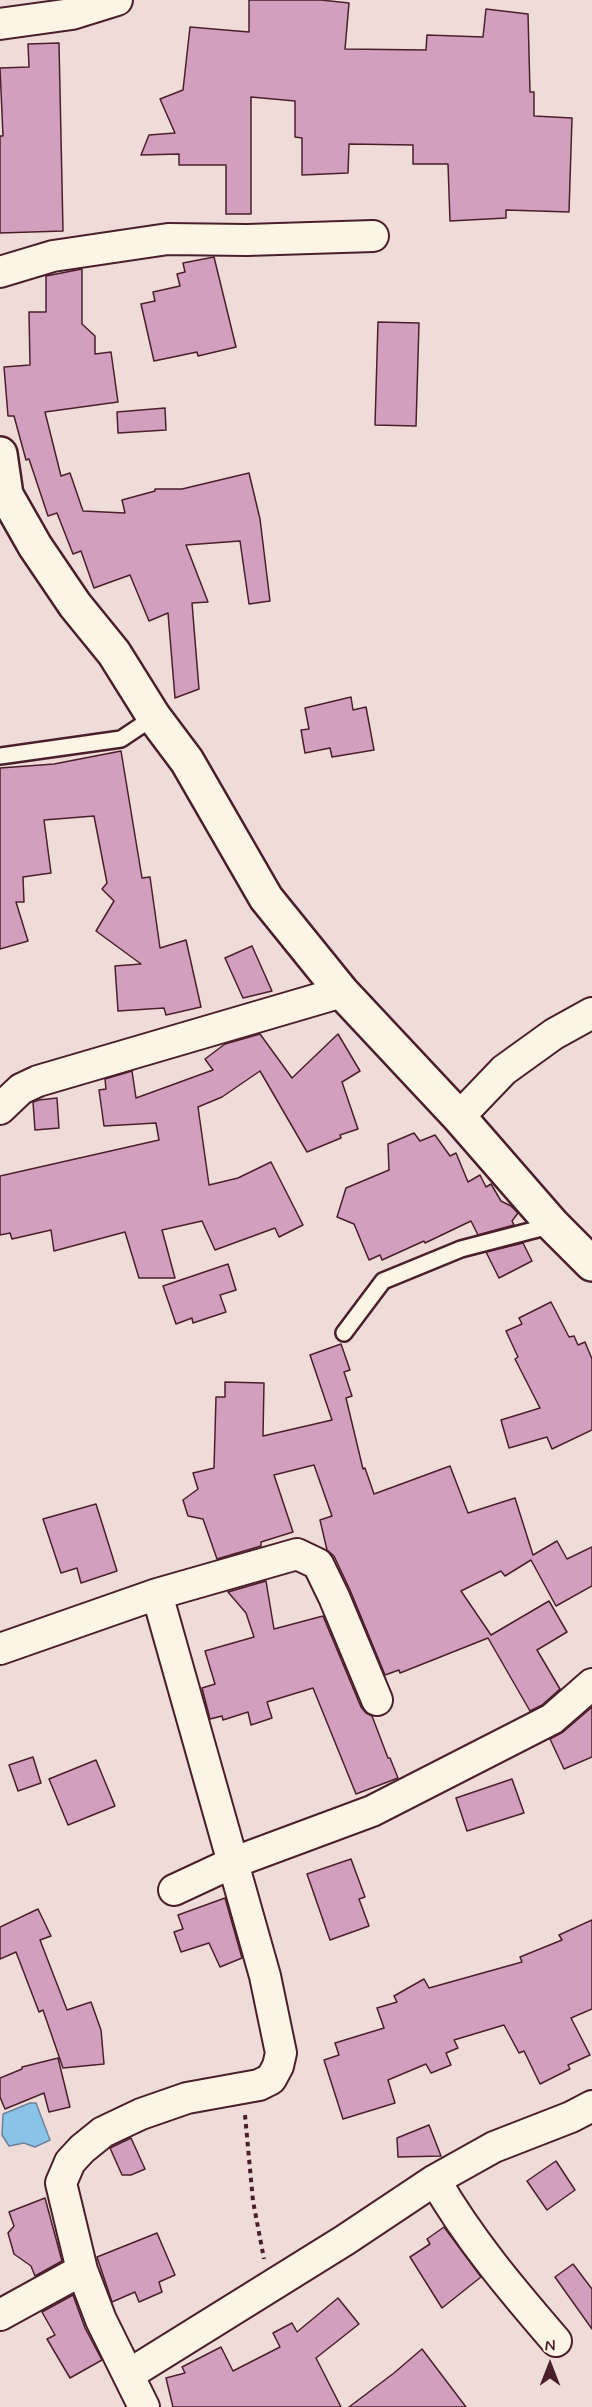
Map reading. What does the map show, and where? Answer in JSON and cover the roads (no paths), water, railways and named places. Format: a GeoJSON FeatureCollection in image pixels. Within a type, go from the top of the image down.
{"type":"FeatureCollection","features":[{"type":"Feature","properties":{"kind":"street"},"geometry":{"type":"LineString","coordinates":[[0,24],[72,14],[117,0]]}},
{"type":"Feature","properties":{"kind":"street"},"geometry":{"type":"LineString","coordinates":[[0,272],[53,256],[168,239],[247,240],[373,236]]}},
{"type":"Feature","properties":{"kind":"street"},"geometry":{"type":"LineString","coordinates":[[0,453],[3,492],[34,546],[75,605],[114,653],[154,717],[187,760],[266,898],[342,992],[459,1117],[553,1225],[592,1264]]}},
{"type":"Feature","properties":{"kind":"street"},"geometry":{"type":"LineString","coordinates":[[0,1109],[21,1089],[38,1082],[342,992]]}},
{"type":"Feature","properties":{"kind":"street"},"geometry":{"type":"LineString","coordinates":[[459,1117],[504,1070],[554,1034],[592,1013]]}},
{"type":"Feature","properties":{"kind":"street"},"geometry":{"type":"LineString","coordinates":[[0,1649],[157,1594],[297,1554],[318,1564],[377,1700]]}},
{"type":"Feature","properties":{"kind":"street"},"geometry":{"type":"LineString","coordinates":[[144,2407],[100,2320],[82,2270],[61,2183],[70,2162],[103,2132],[141,2114],[187,2098],[259,2085],[271,2079],[281,2054],[265,1976],[157,1594]]}},
{"type":"Feature","properties":{"kind":"street"},"geometry":{"type":"LineString","coordinates":[[174,1890],[232,1863],[372,1811],[552,1719],[592,1684]]}},
{"type":"Feature","properties":{"kind":"street"},"geometry":{"type":"LineString","coordinates":[[129,2375],[269,2288],[435,2180],[494,2147],[590,2113]]}},
{"type":"Feature","properties":{"kind":"street"},"geometry":{"type":"LineString","coordinates":[[435,2180],[453,2211],[519,2298],[556,2341]]}},
{"type":"Feature","properties":{"kind":"street"},"geometry":{"type":"LineString","coordinates":[[0,2315],[82,2270]]}},
{"type":"Feature","properties":{"kind":"lane"},"geometry":{"type":"LineString","coordinates":[[0,756],[121,739],[154,717]]}},
{"type":"Feature","properties":{"kind":"lane"},"geometry":{"type":"LineString","coordinates":[[344,1333],[383,1281],[461,1249],[553,1225]]}},
{"type":"Feature","properties":{"kind":"water"},"geometry":{"type":"Polygon","coordinates":[[[30,2103],[36,2103],[50,2140],[35,2147],[24,2143],[9,2146],[2,2135],[3,2114],[30,2103]]]}}]}
